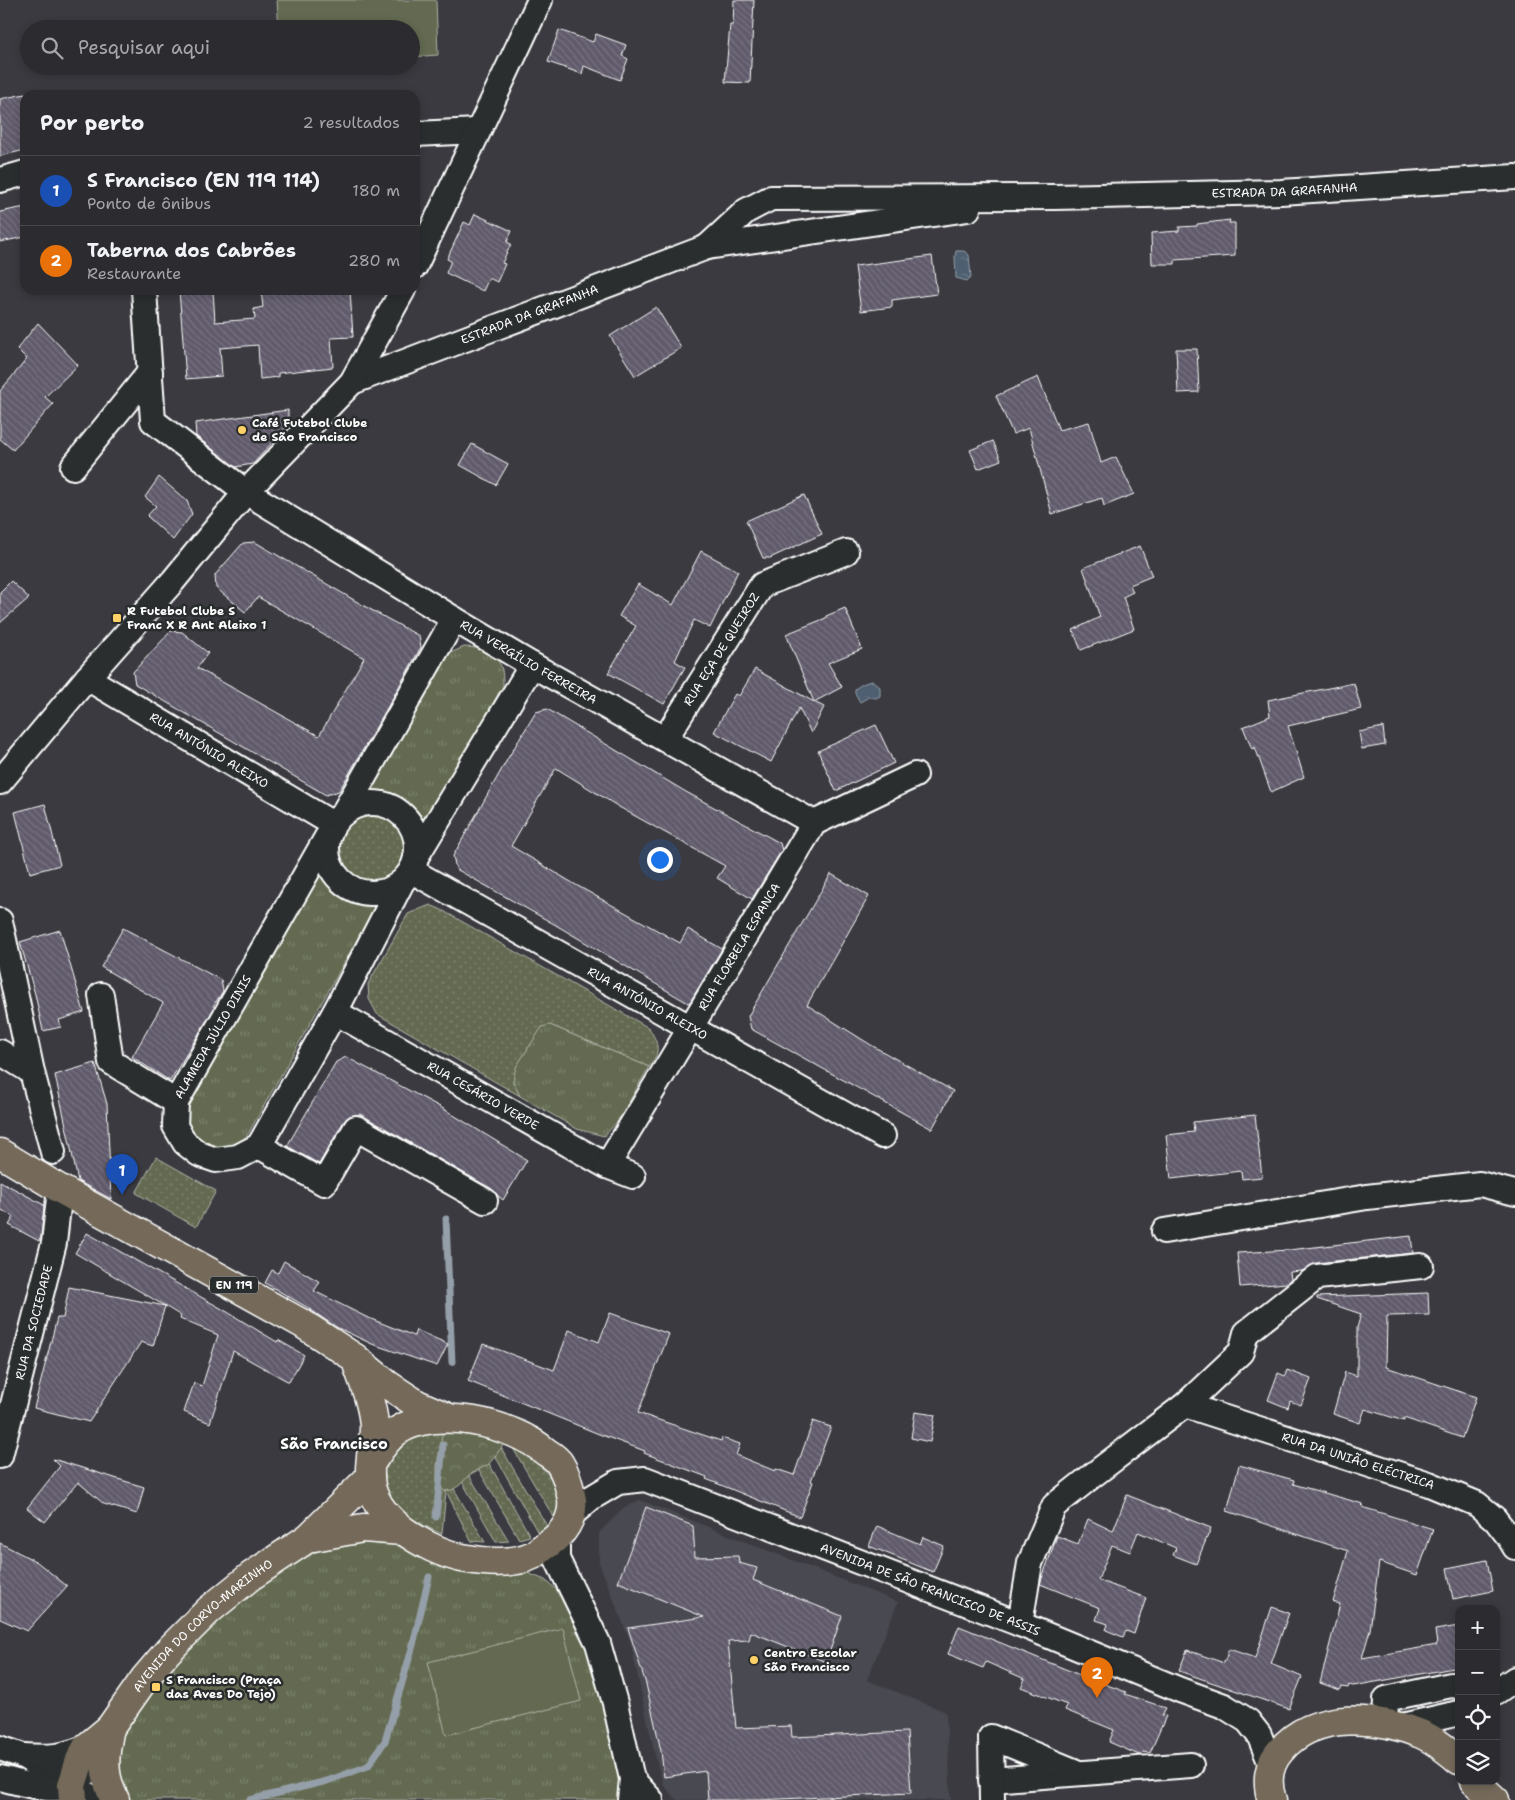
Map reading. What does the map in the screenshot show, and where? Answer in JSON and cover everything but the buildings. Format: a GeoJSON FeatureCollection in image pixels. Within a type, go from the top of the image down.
{"type":"FeatureCollection","features":[{"type":"Feature","properties":{"kind":"main road","name":"EN 119"},"geometry":{"type":"LineString","coordinates":[[0,1153],[60,1189],[303,1324],[355,1358],[388,1385],[416,1404],[453,1420]]}},
{"type":"Feature","properties":{"kind":"main road","name":"AVENIDA DE SÃO FRANCISCO DE ASSIS"},"geometry":{"type":"LineString","coordinates":[[355,1358],[369,1400],[374,1427],[370,1470],[374,1496],[384,1513],[403,1531],[430,1547],[457,1557],[481,1562],[507,1561],[532,1556],[564,1526]]}},
{"type":"Feature","properties":{"kind":"main road","name":"EN 119"},"geometry":{"type":"LineString","coordinates":[[308,1538],[370,1470],[384,1443],[404,1428],[416,1422],[441,1419],[469,1421],[503,1428],[535,1442],[560,1463],[570,1488],[572,1508],[564,1526]]}},
{"type":"Feature","properties":{"kind":"main road","name":"EN 119"},"geometry":{"type":"LineString","coordinates":[[308,1538],[363,1528],[403,1531]]}},
{"type":"Feature","properties":{"kind":"main road","name":"AVENIDA DO CORVO-MARINHO"},"geometry":{"type":"LineString","coordinates":[[72,1793],[80,1760],[100,1742],[151,1671],[168,1651],[209,1610],[251,1576],[308,1538]]}},
{"type":"Feature","properties":{"kind":"main road"},"geometry":{"type":"LineString","coordinates":[[1266,1787],[1278,1753],[1287,1742],[1309,1728],[1329,1723],[1352,1721],[1392,1726],[1421,1734],[1455,1757]]}},
{"type":"Feature","properties":{"kind":"main road"},"geometry":{"type":"LineString","coordinates":[[100,1742],[106,1777],[115,1800]]}},
{"type":"Feature","properties":{"kind":"main road"},"geometry":{"type":"LineString","coordinates":[[1473,1785],[1474,1800]]}},
{"type":"Feature","properties":{"kind":"main road"},"geometry":{"type":"LineString","coordinates":[[1478,1785],[1495,1800]]}},
{"type":"Feature","properties":{"kind":"street"},"geometry":{"type":"LineString","coordinates":[[420,255],[540,0]]}},
{"type":"Feature","properties":{"kind":"street"},"geometry":{"type":"LineString","coordinates":[[420,134],[478,131]]}},
{"type":"Feature","properties":{"kind":"street"},"geometry":{"type":"LineString","coordinates":[[0,180],[20,174]]}},
{"type":"Feature","properties":{"kind":"street","name":"ESTRADA DA GRAFANHA"},"geometry":{"type":"LineString","coordinates":[[706,247],[746,211],[771,198],[1054,197],[1280,192],[1515,177]]}},
{"type":"Feature","properties":{"kind":"street","name":"ESTRADA DA GRAFANHA"},"geometry":{"type":"LineString","coordinates":[[352,382],[706,247],[1054,197]]}},
{"type":"Feature","properties":{"kind":"street","name":"RUA VERGÍLIO FERREIRA"},"geometry":{"type":"LineString","coordinates":[[144,295],[153,421],[246,492],[454,619],[532,665],[814,823]]}},
{"type":"Feature","properties":{"kind":"street"},"geometry":{"type":"LineString","coordinates":[[0,782],[87,678],[173,581],[246,492],[352,382],[400,295]]}},
{"type":"Feature","properties":{"kind":"street"},"geometry":{"type":"LineString","coordinates":[[73,466],[150,372]]}},
{"type":"Feature","properties":{"kind":"street","name":"RUA EÇA DE QUEIROZ"},"geometry":{"type":"LineString","coordinates":[[665,739],[762,585],[846,552]]}},
{"type":"Feature","properties":{"kind":"street","name":"ALAMEDA JÚLIO DINIS"},"geometry":{"type":"LineString","coordinates":[[259,1146],[238,1157],[216,1160],[199,1154],[185,1143],[175,1126],[176,1102],[454,619]]}},
{"type":"Feature","properties":{"kind":"street"},"geometry":{"type":"LineString","coordinates":[[486,1201],[356,1128],[324,1183],[259,1146],[335,1012],[410,870],[532,665]]}},
{"type":"Feature","properties":{"kind":"street","name":"RUA ANTÓNIO ALEIXO"},"geometry":{"type":"LineString","coordinates":[[87,678],[335,824]]}},
{"type":"Feature","properties":{"kind":"street"},"geometry":{"type":"LineString","coordinates":[[814,823],[914,775]]}},
{"type":"Feature","properties":{"kind":"street"},"geometry":{"type":"LineString","coordinates":[[373,802],[388,805],[402,813],[412,825],[417,840],[410,870],[390,890],[376,894],[362,893],[348,888],[337,878],[330,866],[326,852],[335,824],[357,804],[373,802]]}},
{"type":"Feature","properties":{"kind":"street","name":"RUA FLORBELA ESPANCA"},"geometry":{"type":"LineString","coordinates":[[607,1166],[814,823]]}},
{"type":"Feature","properties":{"kind":"street","name":"RUA ANTÓNIO ALEIXO"},"geometry":{"type":"LineString","coordinates":[[410,870],[883,1136]]}},
{"type":"Feature","properties":{"kind":"street"},"geometry":{"type":"LineString","coordinates":[[0,921],[32,1072],[53,1152]]}},
{"type":"Feature","properties":{"kind":"street"},"geometry":{"type":"LineString","coordinates":[[101,995],[111,1062],[176,1102]]}},
{"type":"Feature","properties":{"kind":"street","name":"RUA CESÁRIO VERDE"},"geometry":{"type":"LineString","coordinates":[[335,1012],[607,1166],[633,1176]]}},
{"type":"Feature","properties":{"kind":"street"},"geometry":{"type":"LineString","coordinates":[[0,1052],[32,1072]]}},
{"type":"Feature","properties":{"kind":"street"},"geometry":{"type":"LineString","coordinates":[[1164,1231],[1376,1196],[1480,1184],[1515,1193]]}},
{"type":"Feature","properties":{"kind":"street","name":"RUA DA SOCIEDADE"},"geometry":{"type":"LineString","coordinates":[[0,1456],[54,1243],[60,1189]]}},
{"type":"Feature","properties":{"kind":"street"},"geometry":{"type":"LineString","coordinates":[[1020,1624],[1030,1563],[1054,1506],[1185,1405],[1242,1352],[1246,1333],[1316,1277],[1421,1266]]}},
{"type":"Feature","properties":{"kind":"street","name":"RUA DA UNIÃO ELÉCTRICA"},"geometry":{"type":"LineString","coordinates":[[1185,1405],[1429,1484],[1477,1504],[1495,1519],[1510,1537],[1515,1547]]}},
{"type":"Feature","properties":{"kind":"street","name":"AVENIDA DE SÃO FRANCISCO DE ASSIS"},"geometry":{"type":"LineString","coordinates":[[564,1526],[591,1498],[618,1482],[646,1479],[1020,1624],[1180,1690],[1224,1706],[1248,1721],[1259,1735],[1266,1787]]}},
{"type":"Feature","properties":{"kind":"street"},"geometry":{"type":"LineString","coordinates":[[564,1526],[557,1559],[598,1643],[615,1703],[631,1790],[651,1800]]}},
{"type":"Feature","properties":{"kind":"street"},"geometry":{"type":"LineString","coordinates":[[1500,1689],[1515,1679]]}},
{"type":"Feature","properties":{"kind":"street"},"geometry":{"type":"LineString","coordinates":[[1455,1686],[1386,1698],[1392,1726],[1455,1713]]}},
{"type":"Feature","properties":{"kind":"street"},"geometry":{"type":"LineString","coordinates":[[1080,1774],[991,1737],[992,1790],[1080,1774],[1191,1765]]}},
{"type":"Feature","properties":{"kind":"street"},"geometry":{"type":"LineString","coordinates":[[0,1748],[23,1756],[48,1758],[100,1742]]}},
{"type":"Feature","properties":{"kind":"street"},"geometry":{"type":"LineString","coordinates":[[23,1756],[72,1793]]}},
{"type":"Feature","properties":{"kind":"street"},"geometry":{"type":"LineString","coordinates":[[0,1778],[45,1788],[54,1788],[96,1800]]}},
{"type":"Feature","properties":{"kind":"street"},"geometry":{"type":"LineString","coordinates":[[0,1778],[33,1800]]}},
{"type":"Feature","properties":{"kind":"shaded area","name":"Centro Escolar São Francisco"},"geometry":{"type":"Polygon","coordinates":[[[640,1500],[898,1602],[867,1680],[946,1712],[951,1800],[677,1800],[664,1786],[656,1760],[630,1641],[599,1563],[599,1533],[623,1508],[640,1500]]]}},
{"type":"Feature","properties":{"kind":"green space"},"geometry":{"type":"Polygon","coordinates":[[[277,0],[436,0],[438,55],[420,56],[420,20],[278,20],[277,0]]]}},
{"type":"Feature","properties":{"kind":"green space"},"geometry":{"type":"Polygon","coordinates":[[[464,647],[482,650],[497,659],[502,670],[503,686],[423,824],[412,808],[397,795],[385,791],[369,791],[446,655],[464,647]]]}},
{"type":"Feature","properties":{"kind":"green space"},"geometry":{"type":"Polygon","coordinates":[[[372,813],[385,816],[396,823],[403,834],[406,847],[403,860],[396,871],[385,878],[372,881],[359,878],[348,871],[341,860],[338,847],[341,834],[348,823],[359,816],[372,813]]]}},
{"type":"Feature","properties":{"kind":"green space"},"geometry":{"type":"Polygon","coordinates":[[[320,875],[332,888],[345,897],[359,903],[376,906],[248,1134],[236,1146],[225,1149],[196,1142],[186,1117],[189,1100],[320,875]]]}},
{"type":"Feature","properties":{"kind":"green space"},"geometry":{"type":"Polygon","coordinates":[[[430,905],[649,1028],[657,1043],[657,1052],[653,1062],[649,1067],[550,1025],[513,1081],[520,1096],[377,1014],[369,999],[368,984],[408,914],[430,905]]]}},
{"type":"Feature","properties":{"kind":"green space"},"geometry":{"type":"Polygon","coordinates":[[[550,1025],[649,1067],[618,1121],[604,1136],[577,1129],[520,1096],[513,1081],[516,1067],[542,1027],[550,1025]]]}},
{"type":"Feature","properties":{"kind":"green space"},"geometry":{"type":"Polygon","coordinates":[[[156,1157],[216,1191],[196,1227],[136,1193],[156,1157]]]}},
{"type":"Feature","properties":{"kind":"green space"},"geometry":{"type":"Polygon","coordinates":[[[455,1430],[443,1435],[437,1467],[446,1475],[485,1542],[471,1541],[446,1491],[442,1534],[407,1515],[387,1494],[382,1473],[394,1446],[424,1435],[455,1430]]]}},
{"type":"Feature","properties":{"kind":"green space"},"geometry":{"type":"Polygon","coordinates":[[[455,1430],[505,1443],[489,1464],[469,1475],[460,1485],[452,1490],[444,1491],[437,1484],[437,1467],[442,1435],[444,1432],[455,1430]]]}},
{"type":"Feature","properties":{"kind":"green space"},"geometry":{"type":"Polygon","coordinates":[[[450,1444],[509,1541],[496,1542],[449,1458],[450,1444]]]}},
{"type":"Feature","properties":{"kind":"green space"},"geometry":{"type":"Polygon","coordinates":[[[511,1445],[540,1466],[554,1484],[558,1494],[558,1506],[554,1518],[511,1445]]]}},
{"type":"Feature","properties":{"kind":"green space"},"geometry":{"type":"Polygon","coordinates":[[[500,1446],[547,1526],[538,1533],[493,1452],[500,1446]]]}},
{"type":"Feature","properties":{"kind":"green space"},"geometry":{"type":"Polygon","coordinates":[[[486,1458],[530,1536],[519,1539],[476,1465],[486,1458]]]}},
{"type":"Feature","properties":{"kind":"green space"},"geometry":{"type":"Polygon","coordinates":[[[342,1539],[386,1540],[439,1566],[468,1571],[525,1572],[545,1580],[562,1594],[582,1618],[614,1729],[621,1800],[125,1800],[116,1789],[116,1746],[137,1709],[192,1641],[254,1587],[342,1539]]]}},
{"type":"Feature","properties":{"kind":"green space"},"geometry":{"type":"Polygon","coordinates":[[[563,1628],[581,1701],[446,1735],[428,1662],[563,1628]]]}},
{"type":"Feature","properties":{"kind":"water"},"geometry":{"type":"Polygon","coordinates":[[[956,251],[964,251],[969,255],[971,277],[967,281],[956,278],[956,251]]]}},
{"type":"Feature","properties":{"kind":"water"},"geometry":{"type":"Polygon","coordinates":[[[873,681],[880,687],[880,696],[876,698],[869,697],[860,702],[855,689],[873,681]]]}},
{"type":"Feature","properties":{"kind":"waterway"},"geometry":{"type":"LineString","coordinates":[[446,1219],[452,1362]]}},
{"type":"Feature","properties":{"kind":"waterway"},"geometry":{"type":"LineString","coordinates":[[436,1517],[443,1445]]}},
{"type":"Feature","properties":{"kind":"waterway"},"geometry":{"type":"LineString","coordinates":[[250,1800],[327,1781],[368,1766],[385,1741],[413,1645],[429,1577]]}},
{"type":"Feature","properties":{"kind":"place","name":"Café Futebol Clube de São Francisco"},"geometry":{"type":"Point","coordinates":[242,430]}},
{"type":"Feature","properties":{"kind":"place","name":"R Futebol Clube S Franc X R Ant Aleixo 1"},"geometry":{"type":"Point","coordinates":[117,618]}},
{"type":"Feature","properties":{"kind":"place","name":"S Francisco (EN 119 114)"},"geometry":{"type":"Point","coordinates":[122,1195]}},
{"type":"Feature","properties":{"kind":"place","name":"Centro Escolar São Francisco"},"geometry":{"type":"Point","coordinates":[754,1660]}},
{"type":"Feature","properties":{"kind":"place","name":"S Francisco (Praça das Aves Do Tejo)"},"geometry":{"type":"Point","coordinates":[156,1687]}},
{"type":"Feature","properties":{"kind":"place","name":"Taberna dos Cabrões"},"geometry":{"type":"Point","coordinates":[1097,1698]}},
{"type":"Feature","properties":{"kind":"district","name":"São Francisco"},"geometry":{"type":"Point","coordinates":[334,1444]}}]}
